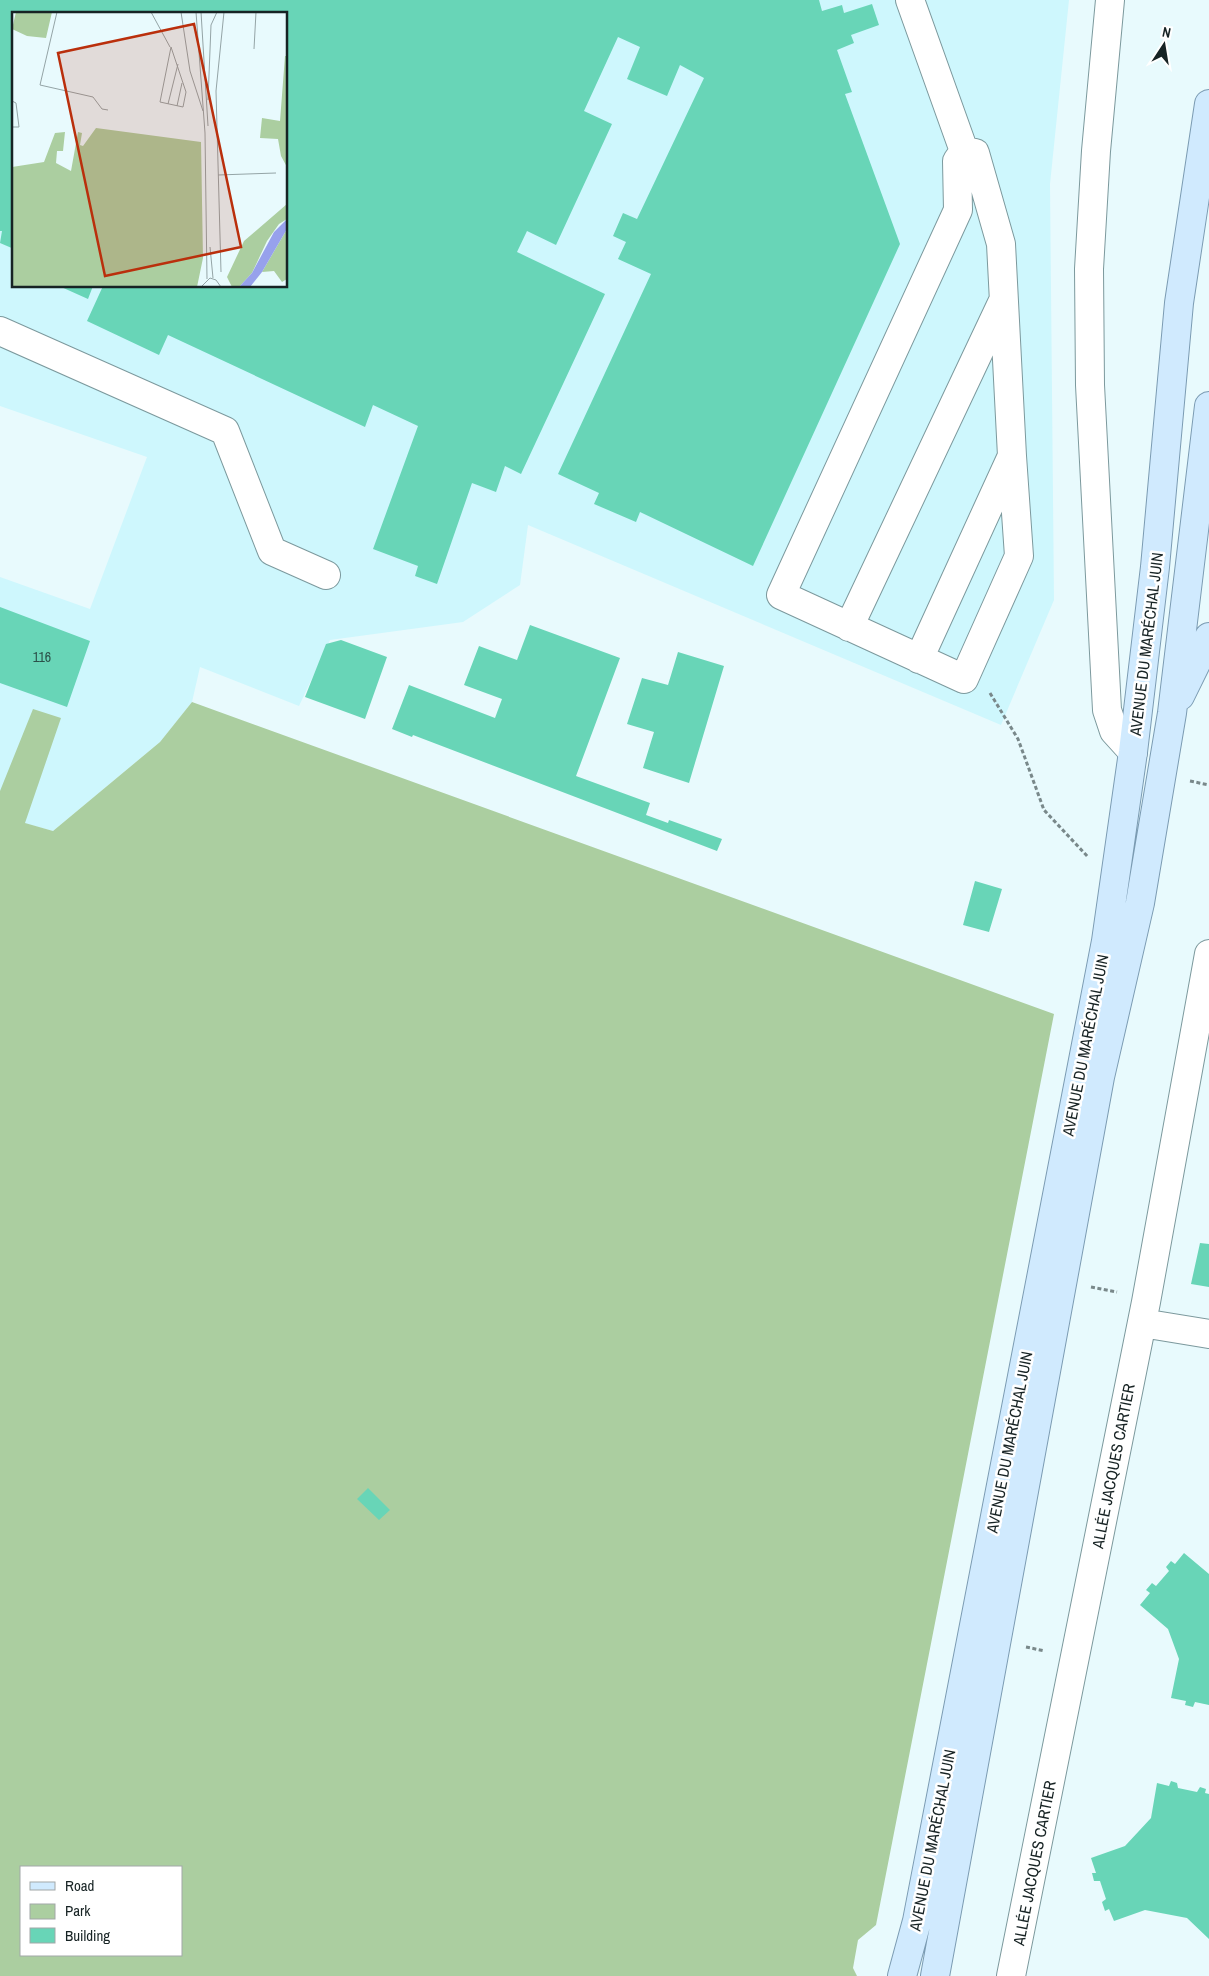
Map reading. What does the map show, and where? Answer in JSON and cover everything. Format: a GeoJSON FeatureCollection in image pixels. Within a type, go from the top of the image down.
{"type":"FeatureCollection","features":[{"type":"Feature","properties":{"kind":"main road","name":"AVENUE DU MARÉCHAL JUIN"},"geometry":{"type":"LineString","coordinates":[[902,1976],[917,1922],[1102,958],[1133,752],[1155,567],[1179,303],[1209,104]]}},
{"type":"Feature","properties":{"kind":"main road","name":"AVENUE DU MARÉCHAL JUIN"},"geometry":{"type":"LineString","coordinates":[[935,1976],[1100,1077],[1140,903],[1172,713],[1209,406]]}},
{"type":"Feature","properties":{"kind":"main road"},"geometry":{"type":"LineString","coordinates":[[1172,713],[1209,638]]}},
{"type":"Feature","properties":{"kind":"street"},"geometry":{"type":"LineString","coordinates":[[910,0],[964,151]]}},
{"type":"Feature","properties":{"kind":"street"},"geometry":{"type":"LineString","coordinates":[[1110,0],[1096,150],[1090,249],[1090,385],[1107,710],[1114,731],[1133,752]]}},
{"type":"Feature","properties":{"kind":"street"},"geometry":{"type":"LineString","coordinates":[[964,151],[975,153],[1001,244],[1019,556],[964,679],[780,595],[958,210],[957,161],[964,151]]}},
{"type":"Feature","properties":{"kind":"street"},"geometry":{"type":"LineString","coordinates":[[849,627],[1004,299]]}},
{"type":"Feature","properties":{"kind":"street"},"geometry":{"type":"LineString","coordinates":[[0,331],[225,431],[272,551],[326,575]]}},
{"type":"Feature","properties":{"kind":"street"},"geometry":{"type":"LineString","coordinates":[[919,659],[1012,456]]}},
{"type":"Feature","properties":{"kind":"street","name":"ALLÉE JACQUES CARTIER"},"geometry":{"type":"LineString","coordinates":[[1011,1976],[1142,1323],[1209,954]]}},
{"type":"Feature","properties":{"kind":"street"},"geometry":{"type":"LineString","coordinates":[[1142,1323],[1209,1334]]}},
{"type":"Feature","properties":{"kind":"path"},"geometry":{"type":"LineString","coordinates":[[971,663],[1018,739],[1044,810],[1090,859]]}},
{"type":"Feature","properties":{"kind":"path"},"geometry":{"type":"LineString","coordinates":[[1187,780],[1209,785]]}},
{"type":"Feature","properties":{"kind":"shaded area"},"geometry":{"type":"Polygon","coordinates":[[[0,0],[1069,0],[1050,184],[1054,600],[1001,725],[528,525],[520,585],[463,622],[330,640],[299,706],[200,667],[192,702],[160,742],[53,831],[0,817],[0,577],[90,609],[147,457],[0,406],[0,0]]]}},
{"type":"Feature","properties":{"kind":"green space"},"geometry":{"type":"Polygon","coordinates":[[[192,702],[1054,1014],[876,1925],[858,1940],[853,1968],[857,1976],[0,1976],[0,791],[33,709],[61,718],[25,823],[53,831],[160,742],[192,702]]]}},
{"type":"Feature","properties":{"kind":"building"},"geometry":{"type":"Polygon","coordinates":[[[0,0],[819,0],[822,11],[842,5],[844,13],[872,4],[879,25],[851,35],[854,43],[837,50],[852,92],[845,94],[900,244],[753,566],[640,512],[636,522],[594,504],[599,493],[558,474],[651,274],[618,259],[626,242],[613,236],[623,213],[637,219],[704,78],[680,65],[667,96],[627,79],[640,47],[618,37],[584,111],[612,124],[556,245],[527,231],[517,252],[605,294],[521,474],[505,466],[496,492],[472,483],[437,584],[415,576],[418,566],[373,549],[418,426],[373,405],[365,427],[168,335],[159,355],[87,321],[102,288],[288,288],[288,12],[12,12],[12,248],[0,243],[2,231],[0,231],[0,0]]]}},
{"type":"Feature","properties":{"kind":"building"},"geometry":{"type":"Polygon","coordinates":[[[63,288],[92,288],[88,299],[63,288]]]}},
{"type":"Feature","properties":{"kind":"building"},"geometry":{"type":"Polygon","coordinates":[[[0,607],[90,641],[67,707],[0,683],[0,607]]]}},
{"type":"Feature","properties":{"kind":"building"},"geometry":{"type":"Polygon","coordinates":[[[530,625],[620,658],[576,776],[650,803],[646,815],[668,823],[669,820],[722,839],[717,851],[413,735],[412,737],[392,729],[409,685],[495,718],[502,699],[464,685],[479,646],[517,660],[530,625]]]}},
{"type":"Feature","properties":{"kind":"building"},"geometry":{"type":"Polygon","coordinates":[[[341,640],[387,657],[365,719],[305,697],[326,644],[341,640]]]}},
{"type":"Feature","properties":{"kind":"building"},"geometry":{"type":"Polygon","coordinates":[[[678,652],[724,666],[689,783],[643,768],[654,732],[627,724],[642,678],[668,685],[678,652]]]}},
{"type":"Feature","properties":{"kind":"building"},"geometry":{"type":"Polygon","coordinates":[[[975,881],[1002,889],[989,932],[963,925],[975,881]]]}},
{"type":"Feature","properties":{"kind":"building"},"geometry":{"type":"Polygon","coordinates":[[[1200,1243],[1209,1244],[1209,1287],[1191,1284],[1200,1243]]]}},
{"type":"Feature","properties":{"kind":"building"},"geometry":{"type":"Polygon","coordinates":[[[368,1488],[390,1510],[379,1520],[357,1499],[368,1488]]]}},
{"type":"Feature","properties":{"kind":"building"},"geometry":{"type":"Polygon","coordinates":[[[1184,1553],[1209,1574],[1209,1705],[1195,1702],[1193,1707],[1185,1705],[1186,1701],[1171,1698],[1179,1659],[1168,1629],[1140,1605],[1150,1593],[1146,1590],[1152,1583],[1156,1586],[1169,1571],[1166,1567],[1171,1561],[1175,1564],[1184,1553]]]}},
{"type":"Feature","properties":{"kind":"building"},"geometry":{"type":"Polygon","coordinates":[[[1171,1781],[1177,1783],[1178,1788],[1197,1792],[1200,1787],[1206,1789],[1205,1793],[1209,1794],[1209,1939],[1187,1918],[1145,1910],[1114,1921],[1109,1909],[1105,1911],[1102,1902],[1106,1899],[1100,1881],[1094,1881],[1092,1873],[1096,1873],[1091,1858],[1125,1846],[1151,1818],[1157,1783],[1169,1786],[1171,1781]]]}}]}
